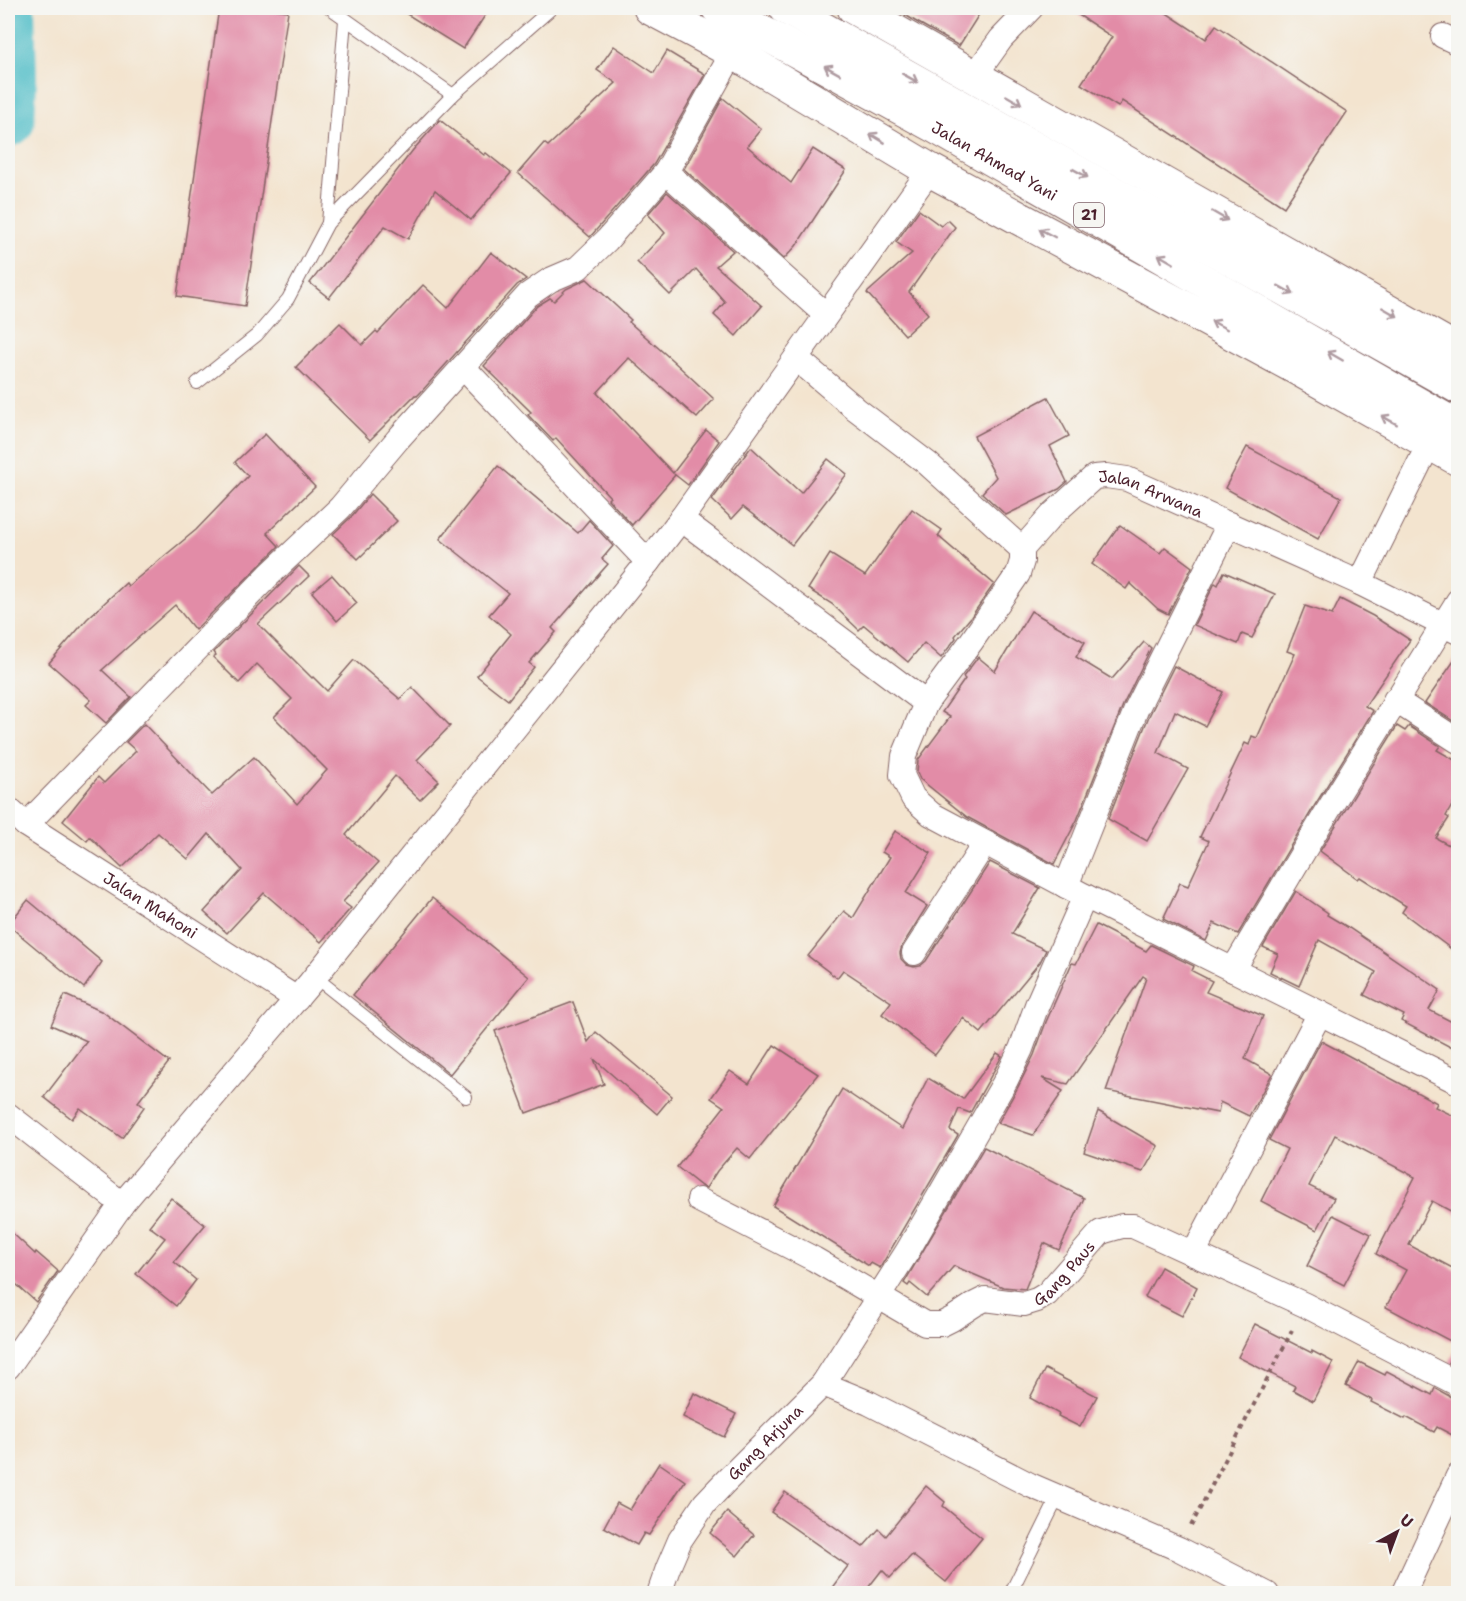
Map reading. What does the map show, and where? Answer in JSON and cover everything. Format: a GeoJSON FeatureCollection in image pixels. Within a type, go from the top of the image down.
{"type":"FeatureCollection","features":[{"type":"Feature","properties":{"kind":"main road"},"geometry":{"type":"LineString","coordinates":[[650,8],[734,52],[930,170],[1298,352],[1458,459]]}},
{"type":"Feature","properties":{"kind":"main road","name":"Jalan Ahmad Yani"},"geometry":{"type":"LineString","coordinates":[[718,8],[943,113],[1458,387]]}},
{"type":"Feature","properties":{"kind":"main road","name":"Jalan Ahmad Yani"},"geometry":{"type":"LineString","coordinates":[[786,8],[1298,352],[1458,427]]}},
{"type":"Feature","properties":{"kind":"main road"},"geometry":{"type":"LineString","coordinates":[[854,8],[1458,351]]}},
{"type":"Feature","properties":{"kind":"street"},"geometry":{"type":"LineString","coordinates":[[974,77],[1001,39],[1031,8]]}},
{"type":"Feature","properties":{"kind":"street"},"geometry":{"type":"LineString","coordinates":[[26,825],[269,575],[340,508],[528,295],[550,280],[578,268],[595,252],[666,172],[734,52]]}},
{"type":"Feature","properties":{"kind":"street"},"geometry":{"type":"LineString","coordinates":[[8,1367],[122,1204],[297,999],[648,562],[930,170]]}},
{"type":"Feature","properties":{"kind":"street"},"geometry":{"type":"LineString","coordinates":[[666,172],[826,315]]}},
{"type":"Feature","properties":{"kind":"street"},"geometry":{"type":"LineString","coordinates":[[796,358],[856,409],[927,463],[1022,549]]}},
{"type":"Feature","properties":{"kind":"street"},"geometry":{"type":"LineString","coordinates":[[463,367],[648,562]]}},
{"type":"Feature","properties":{"kind":"street"},"geometry":{"type":"LineString","coordinates":[[1360,582],[1430,442]]}},
{"type":"Feature","properties":{"kind":"street","name":"Jalan Arwana"},"geometry":{"type":"LineString","coordinates":[[1451,628],[1360,582],[1127,479],[1094,477],[1053,514],[1022,549],[1022,561],[1018,574],[926,703],[904,756],[902,775],[913,798],[931,814],[1075,891],[1458,1082]]}},
{"type":"Feature","properties":{"kind":"street"},"geometry":{"type":"LineString","coordinates":[[681,519],[926,703]]}},
{"type":"Feature","properties":{"kind":"street","name":"Gang Arjuna"},"geometry":{"type":"LineString","coordinates":[[659,1593],[680,1540],[705,1503],[823,1383],[879,1297],[1006,1080],[1021,1049],[1136,710],[1230,524]]}},
{"type":"Feature","properties":{"kind":"street"},"geometry":{"type":"LineString","coordinates":[[1233,970],[1395,700],[1451,628],[1458,601]]}},
{"type":"Feature","properties":{"kind":"street"},"geometry":{"type":"LineString","coordinates":[[1395,700],[1458,741]]}},
{"type":"Feature","properties":{"kind":"street","name":"Jalan Mahoni"},"geometry":{"type":"LineString","coordinates":[[8,809],[26,825],[297,999]]}},
{"type":"Feature","properties":{"kind":"street"},"geometry":{"type":"LineString","coordinates":[[914,953],[985,843]]}},
{"type":"Feature","properties":{"kind":"street"},"geometry":{"type":"LineString","coordinates":[[1193,1254],[1320,1013]]}},
{"type":"Feature","properties":{"kind":"street"},"geometry":{"type":"LineString","coordinates":[[8,1115],[122,1204]]}},
{"type":"Feature","properties":{"kind":"street","name":"Gang Paus"},"geometry":{"type":"LineString","coordinates":[[699,1200],[814,1259],[925,1324],[942,1324],[985,1299],[1024,1304],[1037,1300],[1047,1294],[1101,1232],[1122,1226],[1133,1227],[1305,1305],[1458,1384]]}},
{"type":"Feature","properties":{"kind":"street"},"geometry":{"type":"LineString","coordinates":[[823,1383],[869,1403],[1030,1485],[1179,1548],[1267,1593]]}},
{"type":"Feature","properties":{"kind":"street"},"geometry":{"type":"LineString","coordinates":[[1403,1593],[1458,1476]]}},
{"type":"Feature","properties":{"kind":"lane"},"geometry":{"type":"LineString","coordinates":[[330,8],[453,95]]}},
{"type":"Feature","properties":{"kind":"lane"},"geometry":{"type":"LineString","coordinates":[[197,383],[257,335],[288,299],[328,223],[453,95],[552,8]]}},
{"type":"Feature","properties":{"kind":"lane"},"geometry":{"type":"LineString","coordinates":[[328,223],[345,20]]}},
{"type":"Feature","properties":{"kind":"lane"},"geometry":{"type":"LineString","coordinates":[[315,977],[466,1096]]}},
{"type":"Feature","properties":{"kind":"lane"},"geometry":{"type":"LineString","coordinates":[[1010,1593],[1058,1497]]}},
{"type":"Feature","properties":{"kind":"path"},"geometry":{"type":"LineString","coordinates":[[1179,1548],[1305,1305]]}},
{"type":"Feature","properties":{"kind":"building"},"geometry":{"type":"Polygon","coordinates":[[[219,8],[268,8],[288,11],[245,306],[177,296],[219,8]]]}},
{"type":"Feature","properties":{"kind":"building"},"geometry":{"type":"Polygon","coordinates":[[[397,8],[490,8],[463,49],[397,8]]]}},
{"type":"Feature","properties":{"kind":"building"},"geometry":{"type":"Polygon","coordinates":[[[894,8],[983,8],[959,46],[894,8]]]}},
{"type":"Feature","properties":{"kind":"building"},"geometry":{"type":"Polygon","coordinates":[[[1068,8],[1159,8],[1206,39],[1216,25],[1347,112],[1284,207],[1122,101],[1118,107],[1081,84],[1112,37],[1068,8]]]}},
{"type":"Feature","properties":{"kind":"building"},"geometry":{"type":"Polygon","coordinates":[[[614,46],[654,73],[667,51],[705,74],[654,164],[590,237],[518,173],[544,143],[548,146],[616,83],[597,70],[614,46]]]}},
{"type":"Feature","properties":{"kind":"building"},"geometry":{"type":"Polygon","coordinates":[[[723,98],[761,129],[747,146],[791,183],[813,149],[846,170],[796,246],[784,259],[684,169],[723,98]]]}},
{"type":"Feature","properties":{"kind":"building"},"geometry":{"type":"Polygon","coordinates":[[[440,120],[511,173],[471,220],[435,190],[408,239],[385,226],[329,298],[310,283],[413,150],[440,120]]]}},
{"type":"Feature","properties":{"kind":"building"},"geometry":{"type":"Polygon","coordinates":[[[667,192],[733,251],[716,266],[762,306],[736,336],[714,315],[725,302],[696,269],[670,295],[637,262],[665,233],[648,214],[667,192]]]}},
{"type":"Feature","properties":{"kind":"building"},"geometry":{"type":"Polygon","coordinates":[[[919,210],[941,226],[948,220],[955,227],[909,292],[928,314],[905,335],[867,293],[912,253],[896,242],[919,210]]]}},
{"type":"Feature","properties":{"kind":"building"},"geometry":{"type":"Polygon","coordinates":[[[491,252],[526,279],[517,285],[421,392],[415,395],[370,440],[296,367],[340,323],[362,345],[376,331],[378,333],[423,285],[448,308],[491,252]]]}},
{"type":"Feature","properties":{"kind":"building"},"geometry":{"type":"Polygon","coordinates":[[[587,279],[631,320],[629,322],[714,399],[697,418],[629,358],[597,393],[673,473],[706,430],[719,441],[688,485],[674,474],[632,525],[608,499],[610,497],[556,438],[553,441],[528,415],[531,412],[484,366],[537,306],[550,298],[554,301],[566,289],[587,279]]]}},
{"type":"Feature","properties":{"kind":"building"},"geometry":{"type":"Polygon","coordinates":[[[1048,397],[1069,436],[1050,446],[1067,482],[1059,489],[1006,515],[982,493],[996,477],[974,436],[1048,397]]]}},
{"type":"Feature","properties":{"kind":"building"},"geometry":{"type":"Polygon","coordinates":[[[265,434],[315,487],[267,533],[279,546],[195,630],[175,605],[102,670],[131,697],[106,723],[86,705],[91,700],[49,663],[87,619],[126,583],[128,586],[196,530],[248,476],[235,462],[265,434]]]}},
{"type":"Feature","properties":{"kind":"building"},"geometry":{"type":"Polygon","coordinates":[[[751,447],[801,493],[828,459],[847,474],[792,545],[743,507],[732,519],[712,500],[751,447]]]}},
{"type":"Feature","properties":{"kind":"building"},"geometry":{"type":"Polygon","coordinates":[[[1247,447],[1341,497],[1318,539],[1225,488],[1247,447]]]}},
{"type":"Feature","properties":{"kind":"building"},"geometry":{"type":"Polygon","coordinates":[[[498,466],[578,533],[589,520],[613,546],[602,559],[608,564],[552,628],[556,632],[529,663],[534,667],[508,700],[477,676],[511,634],[489,615],[508,593],[440,539],[498,466]]]}},
{"type":"Feature","properties":{"kind":"building"},"geometry":{"type":"Polygon","coordinates":[[[370,494],[397,521],[358,559],[333,534],[370,494]]]}},
{"type":"Feature","properties":{"kind":"building"},"geometry":{"type":"Polygon","coordinates":[[[912,509],[942,530],[938,536],[994,584],[941,658],[924,643],[908,662],[864,625],[859,630],[832,604],[808,589],[830,554],[865,576],[912,509]]]}},
{"type":"Feature","properties":{"kind":"building"},"geometry":{"type":"Polygon","coordinates":[[[1120,525],[1160,553],[1165,547],[1192,567],[1168,614],[1158,609],[1130,583],[1126,589],[1092,564],[1120,525]]]}},
{"type":"Feature","properties":{"kind":"building"},"geometry":{"type":"Polygon","coordinates":[[[299,566],[309,576],[258,624],[327,691],[354,660],[400,699],[412,687],[450,726],[417,760],[439,781],[420,800],[395,776],[346,835],[378,863],[343,902],[351,908],[321,942],[264,893],[227,933],[204,912],[242,870],[209,834],[188,859],[158,833],[122,868],[90,837],[87,841],[63,821],[98,777],[104,783],[136,751],[126,742],[144,724],[212,795],[254,757],[297,804],[327,770],[274,717],[292,699],[257,664],[239,683],[213,657],[216,655],[214,652],[299,566]]]}},
{"type":"Feature","properties":{"kind":"building"},"geometry":{"type":"Polygon","coordinates":[[[1224,572],[1275,594],[1252,638],[1242,634],[1238,644],[1194,625],[1215,583],[1218,585],[1224,572]]]}},
{"type":"Feature","properties":{"kind":"building"},"geometry":{"type":"Polygon","coordinates":[[[332,575],[357,603],[337,621],[312,592],[332,575]]]}},
{"type":"Feature","properties":{"kind":"building"},"geometry":{"type":"Polygon","coordinates":[[[1340,599],[1373,616],[1410,640],[1365,706],[1373,711],[1238,934],[1214,923],[1206,941],[1163,919],[1180,883],[1188,886],[1209,841],[1200,837],[1245,743],[1249,745],[1252,736],[1257,738],[1295,654],[1287,651],[1305,606],[1332,615],[1340,599]]]}},
{"type":"Feature","properties":{"kind":"building"},"geometry":{"type":"Polygon","coordinates":[[[1031,611],[1085,642],[1076,657],[1112,679],[1144,642],[1151,648],[1123,705],[1077,820],[1054,864],[967,817],[920,779],[917,772],[918,760],[950,717],[942,712],[965,679],[963,677],[978,657],[995,671],[1031,611]]]}},
{"type":"Feature","properties":{"kind":"building"},"geometry":{"type":"Polygon","coordinates":[[[1458,655],[1458,719],[1456,723],[1425,703],[1458,655]]]}},
{"type":"Feature","properties":{"kind":"building"},"geometry":{"type":"Polygon","coordinates":[[[1174,666],[1223,692],[1205,726],[1175,711],[1158,753],[1188,769],[1147,841],[1108,819],[1149,716],[1174,666]]]}},
{"type":"Feature","properties":{"kind":"building"},"geometry":{"type":"Polygon","coordinates":[[[1397,726],[1405,731],[1409,726],[1440,746],[1437,750],[1458,762],[1458,795],[1446,816],[1449,818],[1436,838],[1458,850],[1458,954],[1402,912],[1406,906],[1360,877],[1358,879],[1320,851],[1397,726]]]}},
{"type":"Feature","properties":{"kind":"building"},"geometry":{"type":"Polygon","coordinates":[[[895,831],[931,853],[906,893],[927,906],[902,946],[901,959],[907,965],[920,966],[926,961],[990,862],[1040,888],[1012,934],[1046,950],[1040,962],[981,1033],[963,1018],[935,1055],[882,1014],[891,1002],[843,970],[837,978],[808,956],[844,911],[853,918],[890,857],[882,852],[895,831]]]}},
{"type":"Feature","properties":{"kind":"building"},"geometry":{"type":"Polygon","coordinates":[[[1296,891],[1328,913],[1327,915],[1440,990],[1429,1010],[1458,1025],[1458,1051],[1401,1021],[1404,1015],[1364,995],[1376,972],[1319,940],[1299,986],[1270,972],[1278,954],[1263,947],[1296,891]]]}},
{"type":"Feature","properties":{"kind":"building"},"geometry":{"type":"Polygon","coordinates":[[[432,898],[529,977],[450,1074],[353,995],[432,898]]]}},
{"type":"Feature","properties":{"kind":"building"},"geometry":{"type":"Polygon","coordinates":[[[28,900],[102,962],[84,988],[8,925],[28,900]]]}},
{"type":"Feature","properties":{"kind":"building"},"geometry":{"type":"Polygon","coordinates":[[[1096,925],[1146,951],[1151,945],[1194,966],[1192,971],[1212,981],[1206,992],[1263,1016],[1245,1059],[1272,1074],[1249,1116],[1220,1102],[1218,1113],[1106,1091],[1146,978],[1143,976],[1068,1084],[1042,1078],[1063,1091],[1033,1135],[998,1123],[1034,1055],[1072,963],[1076,964],[1096,925]]]}},
{"type":"Feature","properties":{"kind":"building"},"geometry":{"type":"Polygon","coordinates":[[[65,995],[103,1012],[169,1062],[138,1102],[144,1107],[122,1138],[80,1108],[72,1119],[44,1097],[87,1041],[51,1025],[65,995]]]}},
{"type":"Feature","properties":{"kind":"building"},"geometry":{"type":"Polygon","coordinates":[[[573,1002],[588,1042],[596,1032],[672,1096],[657,1114],[594,1059],[604,1084],[526,1113],[495,1031],[573,1002]]]}},
{"type":"Feature","properties":{"kind":"building"},"geometry":{"type":"Polygon","coordinates":[[[1321,1041],[1437,1103],[1435,1107],[1458,1118],[1458,1215],[1432,1201],[1409,1245],[1458,1271],[1458,1345],[1386,1307],[1406,1270],[1376,1254],[1415,1177],[1335,1135],[1309,1186],[1334,1198],[1317,1230],[1261,1201],[1287,1149],[1269,1140],[1321,1041]]]}},
{"type":"Feature","properties":{"kind":"building"},"geometry":{"type":"Polygon","coordinates":[[[774,1045],[818,1074],[750,1159],[737,1148],[706,1188],[701,1186],[677,1167],[724,1107],[711,1098],[730,1071],[749,1084],[774,1045]]]}},
{"type":"Feature","properties":{"kind":"building"},"geometry":{"type":"Polygon","coordinates":[[[997,1053],[1002,1056],[970,1113],[959,1109],[950,1130],[958,1135],[880,1268],[871,1263],[869,1266],[773,1206],[842,1089],[902,1129],[928,1078],[963,1099],[997,1053]]]}},
{"type":"Feature","properties":{"kind":"building"},"geometry":{"type":"Polygon","coordinates":[[[1098,1111],[1158,1146],[1143,1172],[1084,1152],[1098,1111]]]}},
{"type":"Feature","properties":{"kind":"building"},"geometry":{"type":"Polygon","coordinates":[[[984,1147],[1084,1198],[1059,1250],[1044,1243],[1025,1289],[1003,1287],[954,1266],[927,1297],[910,1283],[908,1286],[904,1283],[984,1147]]]}},
{"type":"Feature","properties":{"kind":"building"},"geometry":{"type":"Polygon","coordinates":[[[171,1198],[205,1225],[174,1262],[196,1280],[176,1306],[136,1274],[165,1238],[149,1226],[171,1198]]]}},
{"type":"Feature","properties":{"kind":"building"},"geometry":{"type":"Polygon","coordinates":[[[1333,1215],[1371,1234],[1344,1285],[1307,1266],[1333,1215]]]}},
{"type":"Feature","properties":{"kind":"building"},"geometry":{"type":"Polygon","coordinates":[[[8,1229],[58,1271],[36,1302],[8,1277],[8,1229]]]}},
{"type":"Feature","properties":{"kind":"building"},"geometry":{"type":"Polygon","coordinates":[[[1161,1267],[1197,1287],[1182,1316],[1145,1297],[1161,1267]]]}},
{"type":"Feature","properties":{"kind":"building"},"geometry":{"type":"Polygon","coordinates":[[[1255,1324],[1333,1362],[1313,1401],[1293,1390],[1295,1386],[1238,1357],[1255,1324]]]}},
{"type":"Feature","properties":{"kind":"building"},"geometry":{"type":"Polygon","coordinates":[[[1458,1345],[1458,1368],[1449,1363],[1458,1345]]]}},
{"type":"Feature","properties":{"kind":"building"},"geometry":{"type":"Polygon","coordinates":[[[1359,1362],[1385,1375],[1387,1371],[1432,1395],[1435,1388],[1451,1397],[1458,1398],[1458,1438],[1437,1427],[1434,1432],[1406,1417],[1405,1419],[1346,1386],[1359,1362]]]}},
{"type":"Feature","properties":{"kind":"building"},"geometry":{"type":"Polygon","coordinates":[[[1045,1369],[1097,1396],[1080,1427],[1030,1398],[1045,1369]]]}},
{"type":"Feature","properties":{"kind":"building"},"geometry":{"type":"Polygon","coordinates":[[[694,1393],[736,1414],[724,1437],[683,1417],[694,1393]]]}},
{"type":"Feature","properties":{"kind":"building"},"geometry":{"type":"Polygon","coordinates":[[[659,1463],[685,1481],[649,1535],[644,1533],[637,1545],[604,1527],[617,1503],[630,1510],[659,1463]]]}},
{"type":"Feature","properties":{"kind":"building"},"geometry":{"type":"Polygon","coordinates":[[[926,1486],[945,1502],[943,1506],[982,1538],[946,1582],[912,1555],[890,1578],[882,1570],[864,1593],[828,1593],[848,1566],[771,1512],[785,1492],[863,1547],[879,1529],[886,1536],[926,1486]]]}},
{"type":"Feature","properties":{"kind":"building"},"geometry":{"type":"Polygon","coordinates":[[[727,1512],[754,1535],[737,1556],[710,1533],[727,1512]]]}},
{"type":"Feature","properties":{"kind":"waterway"},"geometry":{"type":"LineString","coordinates":[[8,8],[10,79],[8,120]]}}]}
